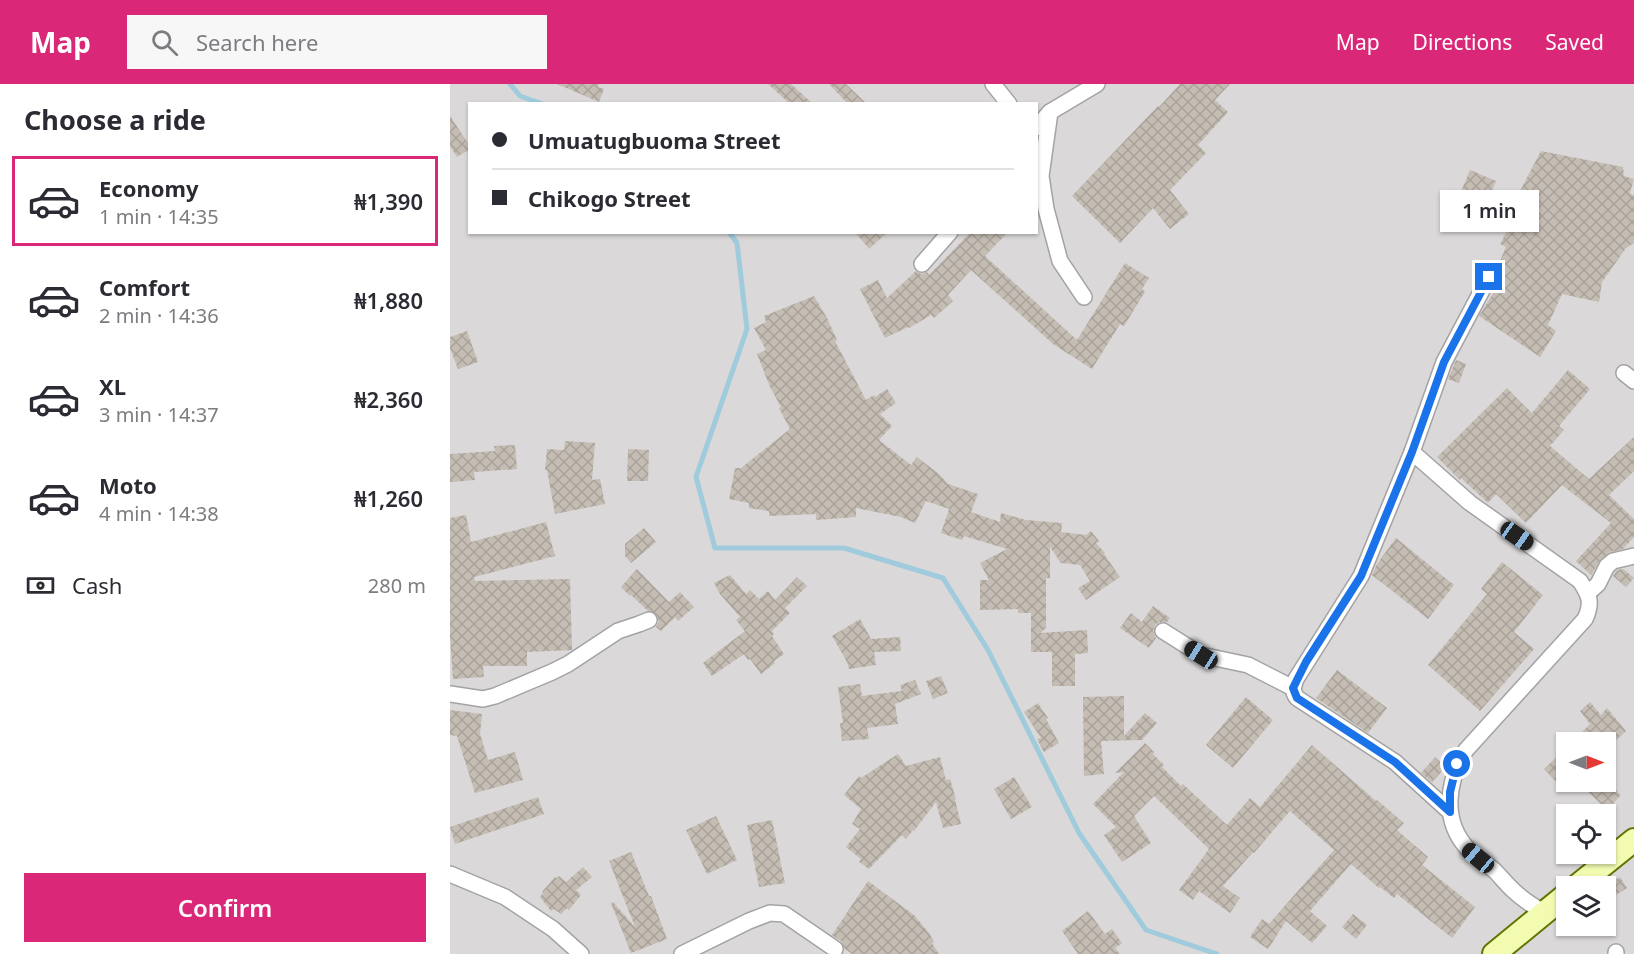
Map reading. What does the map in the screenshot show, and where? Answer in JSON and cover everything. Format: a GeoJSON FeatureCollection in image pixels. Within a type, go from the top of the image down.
{"type":"FeatureCollection","features":[{"type":"Feature","properties":{"kind":"main road"},"geometry":{"type":"LineString","coordinates":[[1589,876],[1634,840]]}},
{"type":"Feature","properties":{"kind":"main road"},"geometry":{"type":"LineString","coordinates":[[1494,954],[1556,903]]}},
{"type":"Feature","properties":{"kind":"street"},"geometry":{"type":"LineString","coordinates":[[993,84],[1007,102]]}},
{"type":"Feature","properties":{"kind":"street"},"geometry":{"type":"LineString","coordinates":[[1038,126],[1050,112],[1097,84]]}},
{"type":"Feature","properties":{"kind":"street"},"geometry":{"type":"LineString","coordinates":[[1050,112],[1041,176],[1046,209],[1060,261],[1084,297]]}},
{"type":"Feature","properties":{"kind":"street"},"geometry":{"type":"LineString","coordinates":[[922,264],[948,234]]}},
{"type":"Feature","properties":{"kind":"street"},"geometry":{"type":"LineString","coordinates":[[1293,688],[1306,662],[1361,576],[1412,452],[1444,362],[1489,277]]}},
{"type":"Feature","properties":{"kind":"street"},"geometry":{"type":"LineString","coordinates":[[1412,452],[1470,503],[1580,581],[1588,593],[1590,601],[1586,619],[1466,750],[1457,764],[1451,784],[1450,812],[1455,832],[1469,850],[1514,892],[1544,913]]}},
{"type":"Feature","properties":{"kind":"street"},"geometry":{"type":"LineString","coordinates":[[1588,593],[1598,584],[1607,566],[1613,561],[1634,556]]}},
{"type":"Feature","properties":{"kind":"street"},"geometry":{"type":"LineString","coordinates":[[450,694],[483,699],[495,696],[560,668],[618,631],[649,620]]}},
{"type":"Feature","properties":{"kind":"street"},"geometry":{"type":"LineString","coordinates":[[1163,631],[1201,655],[1248,665],[1293,688],[1297,698],[1395,762],[1450,812]]}},
{"type":"Feature","properties":{"kind":"street"},"geometry":{"type":"LineString","coordinates":[[450,874],[505,897],[553,929],[581,954]]}},
{"type":"Feature","properties":{"kind":"street"},"geometry":{"type":"LineString","coordinates":[[682,954],[748,921],[770,913],[784,915],[835,949]]}},
{"type":"Feature","properties":{"kind":"shaded area"},"geometry":{"type":"Polygon","coordinates":[[[450,84],[1634,84],[1634,954],[450,954],[450,84]]]}},
{"type":"Feature","properties":{"kind":"building"},"geometry":{"type":"Polygon","coordinates":[[[557,84],[599,84],[598,87],[604,89],[599,102],[557,84]]]}},
{"type":"Feature","properties":{"kind":"building"},"geometry":{"type":"Polygon","coordinates":[[[768,84],[791,84],[811,102],[788,102],[768,84]]]}},
{"type":"Feature","properties":{"kind":"building"},"geometry":{"type":"Polygon","coordinates":[[[829,84],[846,84],[865,102],[846,102],[829,84]]]}},
{"type":"Feature","properties":{"kind":"building"},"geometry":{"type":"Polygon","coordinates":[[[1180,84],[1230,84],[1215,100],[1228,112],[1198,145],[1206,153],[1170,190],[1189,214],[1170,229],[1153,208],[1120,243],[1072,196],[1180,84]]]}},
{"type":"Feature","properties":{"kind":"building"},"geometry":{"type":"Polygon","coordinates":[[[450,116],[468,143],[468,150],[457,157],[450,146],[450,116]]]}},
{"type":"Feature","properties":{"kind":"building"},"geometry":{"type":"Polygon","coordinates":[[[1541,151],[1623,167],[1624,176],[1634,179],[1630,193],[1634,196],[1634,243],[1626,248],[1602,282],[1599,302],[1562,294],[1548,325],[1556,331],[1540,357],[1479,316],[1502,279],[1496,270],[1506,247],[1500,244],[1508,229],[1503,223],[1541,151]]]}},
{"type":"Feature","properties":{"kind":"building"},"geometry":{"type":"Polygon","coordinates":[[[1470,170],[1496,181],[1484,210],[1458,199],[1470,170]]]}},
{"type":"Feature","properties":{"kind":"building"},"geometry":{"type":"Polygon","coordinates":[[[857,234],[886,234],[869,249],[857,234]]]}},
{"type":"Feature","properties":{"kind":"building"},"geometry":{"type":"Polygon","coordinates":[[[969,234],[1006,234],[985,256],[1077,340],[1125,263],[1149,278],[1142,289],[1145,292],[1124,326],[1120,324],[1092,369],[1053,344],[971,270],[948,295],[953,301],[934,318],[931,315],[885,338],[860,289],[878,280],[887,298],[916,271],[921,274],[927,272],[929,275],[969,234]]]}},
{"type":"Feature","properties":{"kind":"building"},"geometry":{"type":"Polygon","coordinates":[[[814,296],[866,400],[887,389],[896,403],[880,414],[892,426],[879,440],[911,465],[917,457],[948,484],[978,494],[971,512],[1000,522],[1001,513],[1026,520],[1062,523],[1061,532],[1086,535],[1091,531],[1099,541],[1096,543],[1120,577],[1086,600],[1078,588],[1090,581],[1080,565],[1061,563],[1050,547],[1050,578],[1046,578],[1046,628],[1040,633],[1087,630],[1088,653],[1075,654],[1075,686],[1052,686],[1052,652],[1031,652],[1031,613],[1018,613],[1018,609],[980,610],[980,580],[989,580],[980,563],[1007,549],[964,536],[962,540],[941,533],[949,509],[926,501],[915,523],[901,517],[856,508],[856,517],[816,520],[816,514],[769,516],[769,511],[749,508],[749,503],[729,499],[735,468],[741,468],[790,429],[757,354],[766,350],[754,328],[766,322],[764,316],[814,296]]]}},
{"type":"Feature","properties":{"kind":"building"},"geometry":{"type":"Polygon","coordinates":[[[467,331],[478,362],[458,369],[450,348],[450,337],[467,331]]]}},
{"type":"Feature","properties":{"kind":"building"},"geometry":{"type":"Polygon","coordinates":[[[1456,360],[1466,364],[1459,383],[1448,379],[1456,360]]]}},
{"type":"Feature","properties":{"kind":"building"},"geometry":{"type":"Polygon","coordinates":[[[1568,370],[1590,389],[1559,426],[1564,430],[1550,446],[1589,479],[1634,437],[1634,471],[1609,495],[1634,519],[1634,537],[1623,549],[1610,552],[1601,559],[1591,575],[1576,561],[1611,523],[1562,485],[1526,523],[1496,494],[1488,503],[1437,457],[1507,388],[1532,413],[1568,370]]]}},
{"type":"Feature","properties":{"kind":"building"},"geometry":{"type":"Polygon","coordinates":[[[565,441],[595,443],[592,480],[600,479],[605,504],[555,514],[547,470],[545,470],[547,449],[564,450],[565,441]]]}},
{"type":"Feature","properties":{"kind":"building"},"geometry":{"type":"Polygon","coordinates":[[[515,445],[517,469],[474,472],[475,480],[450,482],[450,454],[495,451],[494,446],[515,445]]]}},
{"type":"Feature","properties":{"kind":"building"},"geometry":{"type":"Polygon","coordinates":[[[628,449],[649,450],[648,481],[627,481],[628,449]]]}},
{"type":"Feature","properties":{"kind":"building"},"geometry":{"type":"Polygon","coordinates":[[[466,515],[471,542],[546,522],[555,556],[474,577],[475,581],[570,579],[572,650],[527,652],[527,666],[483,666],[484,677],[453,679],[450,637],[450,518],[466,515]]]}},
{"type":"Feature","properties":{"kind":"building"},"geometry":{"type":"Polygon","coordinates":[[[644,528],[656,542],[631,563],[625,556],[625,544],[644,528]]]}},
{"type":"Feature","properties":{"kind":"building"},"geometry":{"type":"Polygon","coordinates":[[[1396,538],[1454,585],[1428,619],[1372,575],[1396,538]]]}},
{"type":"Feature","properties":{"kind":"building"},"geometry":{"type":"Polygon","coordinates":[[[1502,562],[1543,595],[1514,632],[1534,649],[1480,711],[1428,665],[1487,594],[1481,589],[1502,562]]]}},
{"type":"Feature","properties":{"kind":"building"},"geometry":{"type":"Polygon","coordinates":[[[637,569],[669,602],[680,592],[694,607],[678,621],[675,617],[661,631],[656,627],[659,621],[655,613],[648,611],[621,587],[637,569]]]}},
{"type":"Feature","properties":{"kind":"building"},"geometry":{"type":"Polygon","coordinates":[[[1623,569],[1634,578],[1626,587],[1613,576],[1617,570],[1623,569]]]}},
{"type":"Feature","properties":{"kind":"building"},"geometry":{"type":"Polygon","coordinates":[[[730,575],[746,594],[750,590],[759,599],[768,591],[775,600],[797,577],[807,586],[785,608],[790,613],[772,631],[774,634],[772,636],[784,654],[761,674],[744,654],[712,676],[703,663],[745,631],[736,620],[740,617],[720,594],[714,583],[730,575]]]}},
{"type":"Feature","properties":{"kind":"building"},"geometry":{"type":"Polygon","coordinates":[[[1153,606],[1170,618],[1167,622],[1159,622],[1155,625],[1153,631],[1156,638],[1149,648],[1120,628],[1131,613],[1142,622],[1153,606]]]}},
{"type":"Feature","properties":{"kind":"building"},"geometry":{"type":"Polygon","coordinates":[[[860,619],[871,639],[900,637],[901,651],[874,652],[876,665],[849,669],[832,636],[860,619]]]}},
{"type":"Feature","properties":{"kind":"building"},"geometry":{"type":"Polygon","coordinates":[[[1337,670],[1387,708],[1368,733],[1316,698],[1337,670]]]}},
{"type":"Feature","properties":{"kind":"building"},"geometry":{"type":"Polygon","coordinates":[[[941,676],[948,693],[933,699],[926,681],[941,676]]]}},
{"type":"Feature","properties":{"kind":"building"},"geometry":{"type":"Polygon","coordinates":[[[915,680],[921,694],[895,704],[898,724],[867,728],[869,739],[842,741],[840,723],[843,723],[838,687],[860,684],[862,696],[902,691],[900,685],[915,680]]]}},
{"type":"Feature","properties":{"kind":"building"},"geometry":{"type":"Polygon","coordinates":[[[1124,696],[1124,736],[1145,713],[1157,723],[1142,740],[1101,741],[1104,774],[1084,776],[1083,697],[1124,696]]]}},
{"type":"Feature","properties":{"kind":"building"},"geometry":{"type":"Polygon","coordinates":[[[1246,697],[1273,720],[1233,768],[1206,745],[1246,697]]]}},
{"type":"Feature","properties":{"kind":"building"},"geometry":{"type":"Polygon","coordinates":[[[1590,702],[1601,715],[1607,708],[1626,731],[1616,740],[1616,732],[1582,732],[1590,724],[1580,711],[1590,702]]]}},
{"type":"Feature","properties":{"kind":"building"},"geometry":{"type":"Polygon","coordinates":[[[1038,703],[1048,718],[1046,719],[1059,743],[1044,752],[1037,739],[1041,738],[1024,712],[1038,703]]]}},
{"type":"Feature","properties":{"kind":"building"},"geometry":{"type":"Polygon","coordinates":[[[450,710],[482,714],[480,734],[488,760],[515,752],[523,780],[475,793],[457,736],[450,735],[450,710]]]}},
{"type":"Feature","properties":{"kind":"building"},"geometry":{"type":"Polygon","coordinates":[[[1145,743],[1164,765],[1162,767],[1181,786],[1183,784],[1227,825],[1250,798],[1260,807],[1312,745],[1404,823],[1397,830],[1428,857],[1422,865],[1475,907],[1452,938],[1397,894],[1394,898],[1351,864],[1310,911],[1327,926],[1312,943],[1286,921],[1268,949],[1250,937],[1262,919],[1269,924],[1334,850],[1290,811],[1223,886],[1240,898],[1230,913],[1199,891],[1193,900],[1179,890],[1209,849],[1154,796],[1134,816],[1151,843],[1122,862],[1104,835],[1116,827],[1093,804],[1124,772],[1115,773],[1145,743]]]}},
{"type":"Feature","properties":{"kind":"building"},"geometry":{"type":"Polygon","coordinates":[[[898,754],[906,766],[940,757],[946,780],[950,779],[961,824],[943,828],[936,802],[906,839],[902,835],[869,869],[859,862],[861,859],[846,847],[860,829],[852,824],[861,809],[844,795],[859,776],[861,778],[898,754]]]}},
{"type":"Feature","properties":{"kind":"building"},"geometry":{"type":"Polygon","coordinates":[[[1435,757],[1446,767],[1432,782],[1421,773],[1435,757]]]}},
{"type":"Feature","properties":{"kind":"building"},"geometry":{"type":"Polygon","coordinates":[[[1556,758],[1556,782],[1544,769],[1556,758]]]}},
{"type":"Feature","properties":{"kind":"building"},"geometry":{"type":"Polygon","coordinates":[[[1014,777],[1032,807],[1011,819],[994,789],[1014,777]]]}},
{"type":"Feature","properties":{"kind":"building"},"geometry":{"type":"Polygon","coordinates":[[[1616,790],[1621,795],[1613,804],[1601,804],[1588,792],[1616,790]]]}},
{"type":"Feature","properties":{"kind":"building"},"geometry":{"type":"Polygon","coordinates":[[[538,797],[544,814],[455,844],[450,827],[538,797]]]}},
{"type":"Feature","properties":{"kind":"building"},"geometry":{"type":"Polygon","coordinates":[[[716,816],[737,860],[707,874],[686,830],[716,816]]]}},
{"type":"Feature","properties":{"kind":"building"},"geometry":{"type":"Polygon","coordinates":[[[772,820],[785,883],[759,887],[747,825],[772,820]]]}},
{"type":"Feature","properties":{"kind":"building"},"geometry":{"type":"Polygon","coordinates":[[[631,852],[667,939],[631,953],[611,903],[613,902],[635,927],[609,861],[631,852]]]}},
{"type":"Feature","properties":{"kind":"building"},"geometry":{"type":"Polygon","coordinates":[[[583,867],[592,877],[576,890],[581,895],[569,910],[567,908],[561,914],[554,909],[551,911],[540,897],[542,892],[555,877],[559,876],[566,882],[583,867]]]}},
{"type":"Feature","properties":{"kind":"building"},"geometry":{"type":"Polygon","coordinates":[[[1620,877],[1627,888],[1616,895],[1616,880],[1620,877]]]}},
{"type":"Feature","properties":{"kind":"building"},"geometry":{"type":"Polygon","coordinates":[[[868,881],[914,915],[929,933],[939,954],[852,954],[845,949],[841,941],[832,935],[868,881]]]}},
{"type":"Feature","properties":{"kind":"building"},"geometry":{"type":"Polygon","coordinates":[[[1088,911],[1105,934],[1112,929],[1122,943],[1115,948],[1120,954],[1078,954],[1062,931],[1088,911]]]}},
{"type":"Feature","properties":{"kind":"building"},"geometry":{"type":"Polygon","coordinates":[[[1353,914],[1367,925],[1356,939],[1342,927],[1353,914]]]}},
{"type":"Feature","properties":{"kind":"waterway"},"geometry":{"type":"LineString","coordinates":[[510,84],[520,96],[537,102]]}},
{"type":"Feature","properties":{"kind":"waterway"},"geometry":{"type":"LineString","coordinates":[[730,234],[737,243],[747,329],[696,477],[715,548],[844,548],[943,578],[988,650],[1079,833],[1146,930],[1217,954]]}},
{"type":"Feature","properties":{"kind":"route"},"geometry":{"type":"LineString","coordinates":[[1457,764],[1451,784],[1450,812],[1395,762],[1297,698],[1293,688],[1306,662],[1361,576],[1412,452],[1444,362],[1489,277]]}}]}
